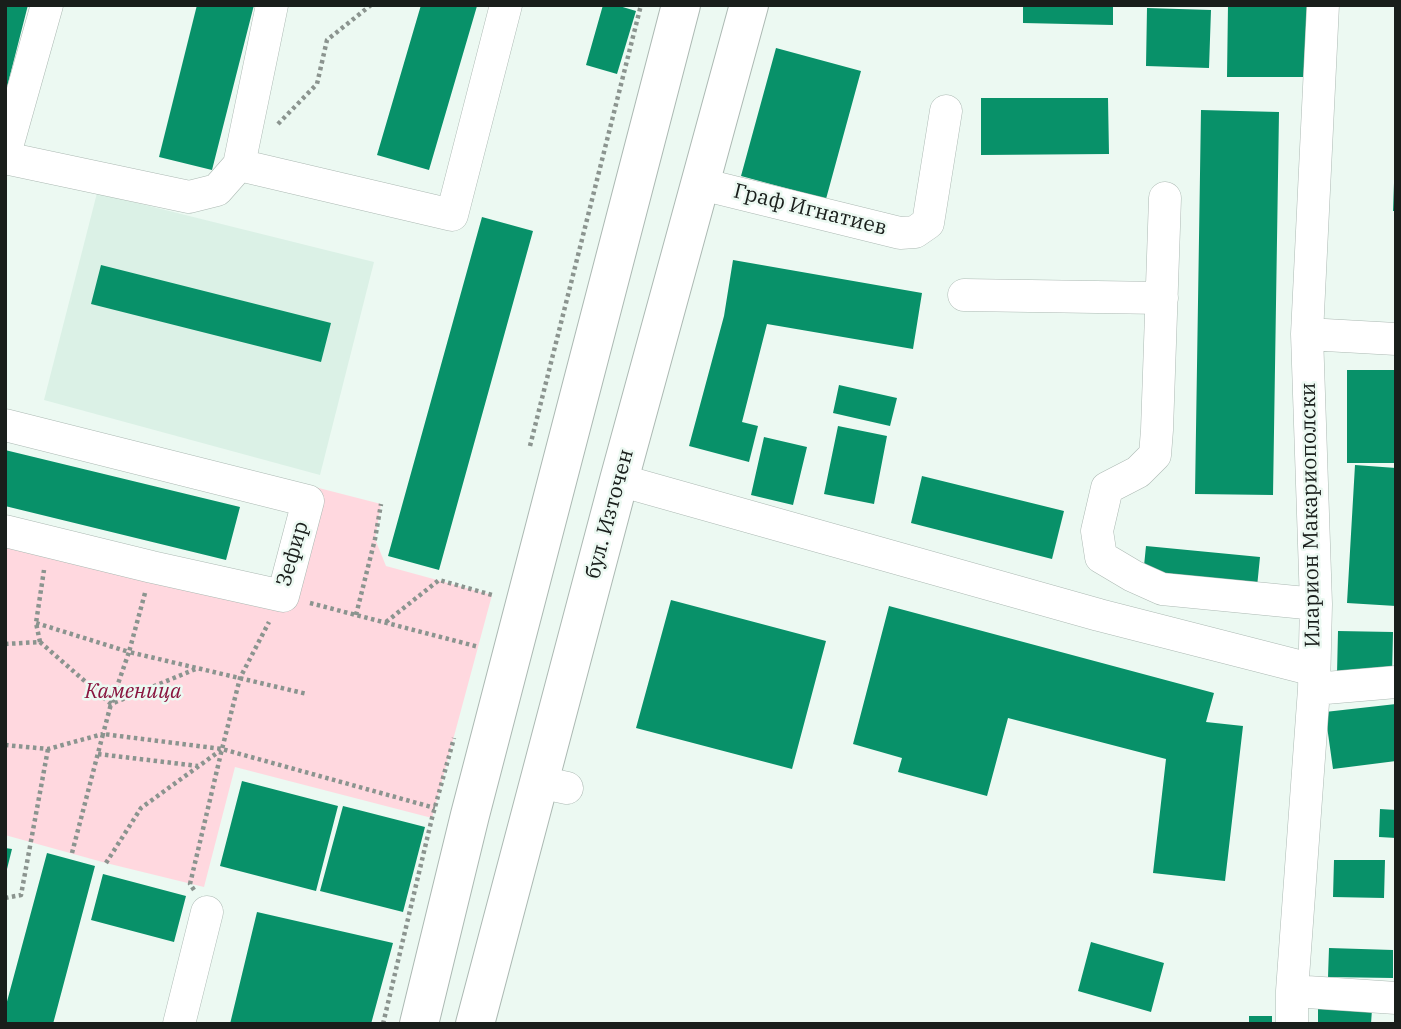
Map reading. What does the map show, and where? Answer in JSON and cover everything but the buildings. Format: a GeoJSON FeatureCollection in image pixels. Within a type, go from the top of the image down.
{"type":"FeatureCollection","features":[{"type":"Feature","properties":{"kind":"main road"},"geometry":{"type":"LineString","coordinates":[[419,1024],[681,5]]}},
{"type":"Feature","properties":{"kind":"main road","name":"бул. Източен"},"geometry":{"type":"LineString","coordinates":[[475,1024],[553,785],[619,480],[749,5]]}},
{"type":"Feature","properties":{"kind":"street"},"geometry":{"type":"LineString","coordinates":[[47,5],[5,156],[189,197],[217,190],[239,164],[272,5]]}},
{"type":"Feature","properties":{"kind":"street"},"geometry":{"type":"LineString","coordinates":[[239,164],[452,215],[506,5]]}},
{"type":"Feature","properties":{"kind":"street","name":"Иларион Макариополски"},"geometry":{"type":"LineString","coordinates":[[1292,1024],[1292,991],[1314,679],[1316,604],[1307,334],[1323,5]]}},
{"type":"Feature","properties":{"kind":"street","name":"Граф Игнатиев"},"geometry":{"type":"LineString","coordinates":[[701,184],[900,233],[915,232],[928,223],[946,111]]}},
{"type":"Feature","properties":{"kind":"street"},"geometry":{"type":"LineString","coordinates":[[1165,198],[1155,455],[1138,472],[1107,488],[1097,531],[1101,557],[1162,589],[1316,604]]}},
{"type":"Feature","properties":{"kind":"street"},"geometry":{"type":"LineString","coordinates":[[964,295],[1162,298]]}},
{"type":"Feature","properties":{"kind":"street"},"geometry":{"type":"LineString","coordinates":[[1307,334],[1396,339]]}},
{"type":"Feature","properties":{"kind":"street","name":"Зефир"},"geometry":{"type":"LineString","coordinates":[[5,425],[308,501],[283,596],[5,531]]}},
{"type":"Feature","properties":{"kind":"street"},"geometry":{"type":"LineString","coordinates":[[619,480],[1099,615],[1314,679],[1396,682]]}},
{"type":"Feature","properties":{"kind":"street"},"geometry":{"type":"LineString","coordinates":[[179,1024],[207,912]]}},
{"type":"Feature","properties":{"kind":"street"},"geometry":{"type":"LineString","coordinates":[[1292,991],[1396,998]]}},
{"type":"Feature","properties":{"kind":"path"},"geometry":{"type":"LineString","coordinates":[[274,129],[317,84],[327,40],[370,5]]}},
{"type":"Feature","properties":{"kind":"path"},"geometry":{"type":"LineString","coordinates":[[530,447],[641,5]]}},
{"type":"Feature","properties":{"kind":"path"},"geometry":{"type":"LineString","coordinates":[[356,615],[382,505]]}},
{"type":"Feature","properties":{"kind":"path"},"geometry":{"type":"LineString","coordinates":[[48,542],[36,623],[40,642],[111,704]]}},
{"type":"Feature","properties":{"kind":"path"},"geometry":{"type":"LineString","coordinates":[[72,853],[111,704],[129,652],[152,567]]}},
{"type":"Feature","properties":{"kind":"path"},"geometry":{"type":"LineString","coordinates":[[385,622],[439,580],[492,595],[489,608]]}},
{"type":"Feature","properties":{"kind":"path"},"geometry":{"type":"LineString","coordinates":[[190,884],[240,678],[283,596],[479,647]]}},
{"type":"Feature","properties":{"kind":"path"},"geometry":{"type":"LineString","coordinates":[[36,623],[129,652],[307,694]]}},
{"type":"Feature","properties":{"kind":"path"},"geometry":{"type":"LineString","coordinates":[[5,644],[40,642]]}},
{"type":"Feature","properties":{"kind":"path"},"geometry":{"type":"LineString","coordinates":[[111,704],[198,668]]}},
{"type":"Feature","properties":{"kind":"path"},"geometry":{"type":"LineString","coordinates":[[5,745],[48,750],[103,734],[222,750],[435,808]]}},
{"type":"Feature","properties":{"kind":"path"},"geometry":{"type":"LineString","coordinates":[[383,1024],[454,738]]}},
{"type":"Feature","properties":{"kind":"path"},"geometry":{"type":"LineString","coordinates":[[5,898],[21,895],[48,750]]}},
{"type":"Feature","properties":{"kind":"path"},"geometry":{"type":"LineString","coordinates":[[106,863],[142,808],[222,750]]}},
{"type":"Feature","properties":{"kind":"path"},"geometry":{"type":"LineString","coordinates":[[98,754],[199,766]]}},
{"type":"Feature","properties":{"kind":"shaded area"},"geometry":{"type":"Polygon","coordinates":[[[97,193],[374,262],[320,475],[44,400],[97,193]]]}},
{"type":"Feature","properties":{"kind":"green space","name":"Каменица"},"geometry":{"type":"Polygon","coordinates":[[[311,486],[381,504],[375,539],[386,566],[492,595],[432,818],[235,767],[204,887],[5,835],[5,530],[283,596],[311,486]]]}}]}
